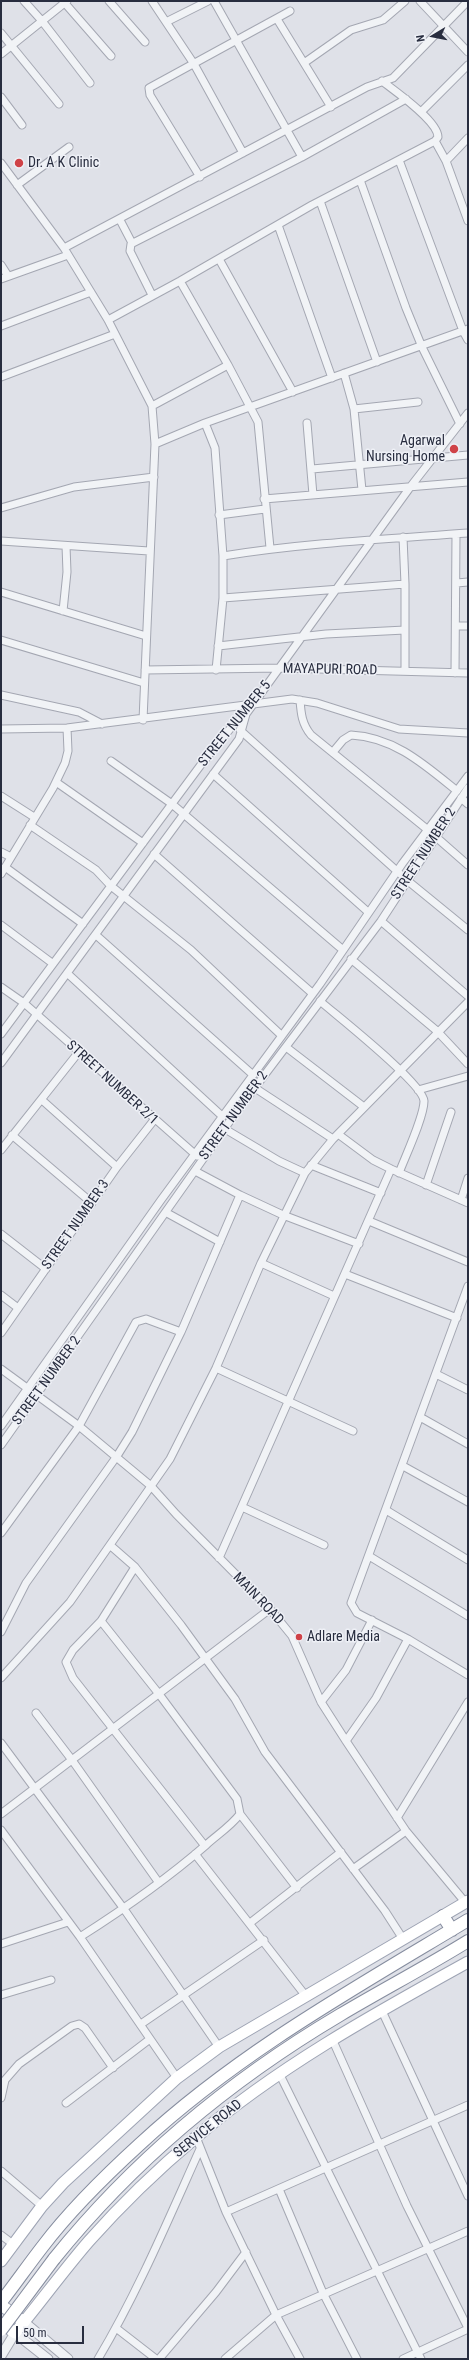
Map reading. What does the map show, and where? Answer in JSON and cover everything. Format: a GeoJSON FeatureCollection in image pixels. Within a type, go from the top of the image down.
{"type":"FeatureCollection","features":[{"type":"Feature","properties":{"kind":"highway"},"geometry":{"type":"LineString","coordinates":[[443,1916],[452,1930]]}},
{"type":"Feature","properties":{"kind":"highway"},"geometry":{"type":"LineString","coordinates":[[1,2302],[44,2245],[84,2199],[140,2144],[213,2082],[288,2030],[368,1978],[468,1920]]}},
{"type":"Feature","properties":{"kind":"highway"},"geometry":{"type":"LineString","coordinates":[[1,2330],[54,2259],[92,2215],[181,2127],[287,2049],[339,2015],[468,1941]]}},
{"type":"Feature","properties":{"kind":"main road"},"geometry":{"type":"LineString","coordinates":[[1,2261],[42,2206],[89,2157],[177,2078],[218,2047],[467,1902]]}},
{"type":"Feature","properties":{"kind":"main road","name":"SERVICE ROAD"},"geometry":{"type":"LineString","coordinates":[[15,2333],[89,2241],[162,2167],[196,2137],[280,2075],[382,2011],[468,1962]]}},
{"type":"Feature","properties":{"kind":"main road"},"geometry":{"type":"LineString","coordinates":[[1,2305],[24,2322]]}},
{"type":"Feature","properties":{"kind":"main road"},"geometry":{"type":"LineString","coordinates":[[1,2323],[15,2333]]}},
{"type":"Feature","properties":{"kind":"street"},"geometry":{"type":"LineString","coordinates":[[24,1],[42,21],[90,83]]}},
{"type":"Feature","properties":{"kind":"street"},"geometry":{"type":"LineString","coordinates":[[109,1],[145,42]]}},
{"type":"Feature","properties":{"kind":"street"},"geometry":{"type":"LineString","coordinates":[[152,1],[194,64],[243,153]]}},
{"type":"Feature","properties":{"kind":"street"},"geometry":{"type":"LineString","coordinates":[[166,22],[208,1]]}},
{"type":"Feature","properties":{"kind":"street"},"geometry":{"type":"LineString","coordinates":[[214,1],[238,41],[302,157]]}},
{"type":"Feature","properties":{"kind":"street"},"geometry":{"type":"LineString","coordinates":[[304,63],[351,30],[383,20],[405,1]]}},
{"type":"Feature","properties":{"kind":"street"},"geometry":{"type":"LineString","coordinates":[[420,1],[468,52]]}},
{"type":"Feature","properties":{"kind":"street"},"geometry":{"type":"LineString","coordinates":[[1,265],[4,278],[66,252],[120,220],[367,86],[393,78],[442,25],[468,1]]}},
{"type":"Feature","properties":{"kind":"street"},"geometry":{"type":"LineString","coordinates":[[1,54],[65,2],[112,56]]}},
{"type":"Feature","properties":{"kind":"street"},"geometry":{"type":"LineString","coordinates":[[200,176],[148,90],[153,85],[238,41],[290,11]]}},
{"type":"Feature","properties":{"kind":"street"},"geometry":{"type":"LineString","coordinates":[[276,19],[331,106]]}},
{"type":"Feature","properties":{"kind":"street"},"geometry":{"type":"LineString","coordinates":[[1,33],[58,104]]}},
{"type":"Feature","properties":{"kind":"street"},"geometry":{"type":"LineString","coordinates":[[421,112],[468,65]]}},
{"type":"Feature","properties":{"kind":"street"},"geometry":{"type":"LineString","coordinates":[[108,320],[180,281],[320,201],[435,141],[438,137],[437,131],[421,112],[382,81]]}},
{"type":"Feature","properties":{"kind":"street"},"geometry":{"type":"LineString","coordinates":[[1,97],[22,126]]}},
{"type":"Feature","properties":{"kind":"street"},"geometry":{"type":"LineString","coordinates":[[152,295],[130,251],[130,246],[132,243],[302,157],[406,100]]}},
{"type":"Feature","properties":{"kind":"street"},"geometry":{"type":"LineString","coordinates":[[446,161],[468,138]]}},
{"type":"Feature","properties":{"kind":"street"},"geometry":{"type":"LineString","coordinates":[[435,141],[446,161],[468,221]]}},
{"type":"Feature","properties":{"kind":"street"},"geometry":{"type":"LineString","coordinates":[[17,186],[69,147]]}},
{"type":"Feature","properties":{"kind":"street"},"geometry":{"type":"LineString","coordinates":[[399,160],[468,340]]}},
{"type":"Feature","properties":{"kind":"street"},"geometry":{"type":"LineString","coordinates":[[1,163],[66,252],[91,292],[108,320],[152,406],[155,444],[149,551],[143,720]]}},
{"type":"Feature","properties":{"kind":"street"},"geometry":{"type":"LineString","coordinates":[[360,180],[390,267],[422,346],[460,424]]}},
{"type":"Feature","properties":{"kind":"street"},"geometry":{"type":"LineString","coordinates":[[461,204],[468,198]]}},
{"type":"Feature","properties":{"kind":"street"},"geometry":{"type":"LineString","coordinates":[[320,201],[377,362]]}},
{"type":"Feature","properties":{"kind":"street"},"geometry":{"type":"LineString","coordinates":[[120,220],[132,243]]}},
{"type":"Feature","properties":{"kind":"street"},"geometry":{"type":"LineString","coordinates":[[278,225],[332,378]]}},
{"type":"Feature","properties":{"kind":"street"},"geometry":{"type":"LineString","coordinates":[[219,259],[293,392]]}},
{"type":"Feature","properties":{"kind":"street"},"geometry":{"type":"LineString","coordinates":[[180,281],[252,408],[258,422],[264,499],[270,548]]}},
{"type":"Feature","properties":{"kind":"street"},"geometry":{"type":"LineString","coordinates":[[1,326],[91,292]]}},
{"type":"Feature","properties":{"kind":"street"},"geometry":{"type":"LineString","coordinates":[[155,444],[205,423],[252,408],[344,373],[465,330]]}},
{"type":"Feature","properties":{"kind":"street"},"geometry":{"type":"LineString","coordinates":[[1,377],[115,334]]}},
{"type":"Feature","properties":{"kind":"street"},"geometry":{"type":"LineString","coordinates":[[152,406],[228,365]]}},
{"type":"Feature","properties":{"kind":"street"},"geometry":{"type":"LineString","coordinates":[[344,373],[354,409],[362,490]]}},
{"type":"Feature","properties":{"kind":"street"},"geometry":{"type":"LineString","coordinates":[[354,409],[418,402]]}},
{"type":"Feature","properties":{"kind":"street","name":"STREET NUMBER 5"},"geometry":{"type":"LineString","coordinates":[[1,1034],[52,963],[84,924],[172,804],[234,724],[246,714],[411,486],[468,413]]}},
{"type":"Feature","properties":{"kind":"street"},"geometry":{"type":"LineString","coordinates":[[205,423],[216,448],[219,515],[223,556],[223,598],[216,670]]}},
{"type":"Feature","properties":{"kind":"street"},"geometry":{"type":"LineString","coordinates":[[307,423],[313,495]]}},
{"type":"Feature","properties":{"kind":"street"},"geometry":{"type":"LineString","coordinates":[[312,469],[468,455]]}},
{"type":"Feature","properties":{"kind":"street"},"geometry":{"type":"LineString","coordinates":[[1,508],[74,487],[154,477]]}},
{"type":"Feature","properties":{"kind":"street"},"geometry":{"type":"LineString","coordinates":[[264,499],[468,482]]}},
{"type":"Feature","properties":{"kind":"street"},"geometry":{"type":"LineString","coordinates":[[219,515],[265,509]]}},
{"type":"Feature","properties":{"kind":"street"},"geometry":{"type":"LineString","coordinates":[[223,556],[270,548],[468,533]]}},
{"type":"Feature","properties":{"kind":"street"},"geometry":{"type":"LineString","coordinates":[[455,673],[457,583],[456,534]]}},
{"type":"Feature","properties":{"kind":"street"},"geometry":{"type":"LineString","coordinates":[[403,537],[406,584],[405,671]]}},
{"type":"Feature","properties":{"kind":"street"},"geometry":{"type":"LineString","coordinates":[[1,541],[149,551]]}},
{"type":"Feature","properties":{"kind":"street"},"geometry":{"type":"LineString","coordinates":[[63,611],[67,572],[66,546]]}},
{"type":"Feature","properties":{"kind":"street"},"geometry":{"type":"LineString","coordinates":[[457,583],[468,582]]}},
{"type":"Feature","properties":{"kind":"street"},"geometry":{"type":"LineString","coordinates":[[223,598],[406,584]]}},
{"type":"Feature","properties":{"kind":"street"},"geometry":{"type":"LineString","coordinates":[[1,592],[146,636]]}},
{"type":"Feature","properties":{"kind":"street"},"geometry":{"type":"LineString","coordinates":[[456,626],[468,626]]}},
{"type":"Feature","properties":{"kind":"street"},"geometry":{"type":"LineString","coordinates":[[218,646],[302,637],[405,630]]}},
{"type":"Feature","properties":{"kind":"street"},"geometry":{"type":"LineString","coordinates":[[1,640],[144,683]]}},
{"type":"Feature","properties":{"kind":"street","name":"MAYAPURI ROAD"},"geometry":{"type":"LineString","coordinates":[[145,670],[280,668],[455,673],[468,672]]}},
{"type":"Feature","properties":{"kind":"street"},"geometry":{"type":"LineString","coordinates":[[1,695],[79,712],[102,724]]}},
{"type":"Feature","properties":{"kind":"street"},"geometry":{"type":"LineString","coordinates":[[1,729],[67,728],[143,720],[278,700],[300,700],[399,729],[468,732]]}},
{"type":"Feature","properties":{"kind":"street"},"geometry":{"type":"LineString","coordinates":[[300,700],[301,716],[306,729],[428,830]]}},
{"type":"Feature","properties":{"kind":"street"},"geometry":{"type":"LineString","coordinates":[[1,1063],[96,935],[242,733],[246,714]]}},
{"type":"Feature","properties":{"kind":"street"},"geometry":{"type":"LineString","coordinates":[[234,724],[242,733],[408,881],[468,930]]}},
{"type":"Feature","properties":{"kind":"street"},"geometry":{"type":"LineString","coordinates":[[1,874],[34,816],[56,782],[65,763],[68,751],[67,728]]}},
{"type":"Feature","properties":{"kind":"street"},"geometry":{"type":"LineString","coordinates":[[333,752],[343,740],[351,735],[393,745],[409,753],[457,791]]}},
{"type":"Feature","properties":{"kind":"street"},"geometry":{"type":"LineString","coordinates":[[111,761],[172,804],[183,815],[343,950]]}},
{"type":"Feature","properties":{"kind":"street"},"geometry":{"type":"LineString","coordinates":[[213,774],[368,912]]}},
{"type":"Feature","properties":{"kind":"street"},"geometry":{"type":"LineString","coordinates":[[1,1426],[194,1154],[343,950],[397,871],[468,776]]}},
{"type":"Feature","properties":{"kind":"street"},"geometry":{"type":"LineString","coordinates":[[56,782],[143,843]]}},
{"type":"Feature","properties":{"kind":"street","name":"STREET NUMBER 2"},"geometry":{"type":"LineString","coordinates":[[1,1445],[167,1213],[202,1160],[351,959],[381,921],[468,788]]}},
{"type":"Feature","properties":{"kind":"street"},"geometry":{"type":"LineString","coordinates":[[1,796],[34,816]]}},
{"type":"Feature","properties":{"kind":"street"},"geometry":{"type":"LineString","coordinates":[[461,798],[468,804]]}},
{"type":"Feature","properties":{"kind":"street"},"geometry":{"type":"LineString","coordinates":[[30,825],[96,870],[111,886],[191,950],[281,1035]]}},
{"type":"Feature","properties":{"kind":"street"},"geometry":{"type":"LineString","coordinates":[[436,837],[468,865]]}},
{"type":"Feature","properties":{"kind":"street"},"geometry":{"type":"LineString","coordinates":[[1,852],[11,857]]}},
{"type":"Feature","properties":{"kind":"street"},"geometry":{"type":"LineString","coordinates":[[154,854],[312,993]]}},
{"type":"Feature","properties":{"kind":"street"},"geometry":{"type":"LineString","coordinates":[[5,867],[84,924]]}},
{"type":"Feature","properties":{"kind":"street"},"geometry":{"type":"LineString","coordinates":[[381,921],[468,996]]}},
{"type":"Feature","properties":{"kind":"street"},"geometry":{"type":"LineString","coordinates":[[1,925],[52,963]]}},
{"type":"Feature","properties":{"kind":"street"},"geometry":{"type":"LineString","coordinates":[[96,935],[252,1074]]}},
{"type":"Feature","properties":{"kind":"street"},"geometry":{"type":"LineString","coordinates":[[351,959],[437,1031],[468,1064]]}},
{"type":"Feature","properties":{"kind":"street"},"geometry":{"type":"LineString","coordinates":[[67,973],[222,1116]]}},
{"type":"Feature","properties":{"kind":"street","name":"STREET NUMBER 2/1"},"geometry":{"type":"LineString","coordinates":[[1,986],[24,1003],[78,1053],[202,1160]]}},
{"type":"Feature","properties":{"kind":"street"},"geometry":{"type":"LineString","coordinates":[[320,1001],[400,1070],[418,1090],[424,1101],[423,1108],[399,1173]]}},
{"type":"Feature","properties":{"kind":"street"},"geometry":{"type":"LineString","coordinates":[[1,1678],[70,1602],[170,1460],[216,1368],[260,1263],[283,1214],[305,1173],[364,1107],[437,1031],[468,1002]]}},
{"type":"Feature","properties":{"kind":"street"},"geometry":{"type":"LineString","coordinates":[[286,1047],[364,1107]]}},
{"type":"Feature","properties":{"kind":"street"},"geometry":{"type":"LineString","coordinates":[[1,1150],[78,1053]]}},
{"type":"Feature","properties":{"kind":"street"},"geometry":{"type":"LineString","coordinates":[[418,1090],[468,1076]]}},
{"type":"Feature","properties":{"kind":"street"},"geometry":{"type":"LineString","coordinates":[[255,1088],[373,1160],[464,1202],[468,1178]]}},
{"type":"Feature","properties":{"kind":"street"},"geometry":{"type":"LineString","coordinates":[[42,1100],[117,1167]]}},
{"type":"Feature","properties":{"kind":"street"},"geometry":{"type":"LineString","coordinates":[[426,1185],[451,1112]]}},
{"type":"Feature","properties":{"kind":"street","name":"STREET NUMBER 3"},"geometry":{"type":"LineString","coordinates":[[1,1332],[117,1167],[154,1120]]}},
{"type":"Feature","properties":{"kind":"street"},"geometry":{"type":"LineString","coordinates":[[225,1129],[279,1161],[305,1173]]}},
{"type":"Feature","properties":{"kind":"street"},"geometry":{"type":"LineString","coordinates":[[12,1135],[92,1203]]}},
{"type":"Feature","properties":{"kind":"street"},"geometry":{"type":"LineString","coordinates":[[311,1165],[381,1193]]}},
{"type":"Feature","properties":{"kind":"street"},"geometry":{"type":"LineString","coordinates":[[219,1558],[391,1169]]}},
{"type":"Feature","properties":{"kind":"street"},"geometry":{"type":"LineString","coordinates":[[195,1171],[240,1195],[359,1244]]}},
{"type":"Feature","properties":{"kind":"street"},"geometry":{"type":"LineString","coordinates":[[1,1632],[26,1583],[117,1456],[142,1412],[181,1332],[240,1195]]}},
{"type":"Feature","properties":{"kind":"street"},"geometry":{"type":"LineString","coordinates":[[167,1213],[220,1242]]}},
{"type":"Feature","properties":{"kind":"street"},"geometry":{"type":"LineString","coordinates":[[369,1221],[468,1262]]}},
{"type":"Feature","properties":{"kind":"street"},"geometry":{"type":"LineString","coordinates":[[1,1234],[46,1269]]}},
{"type":"Feature","properties":{"kind":"street"},"geometry":{"type":"LineString","coordinates":[[260,1263],[334,1296]]}},
{"type":"Feature","properties":{"kind":"street"},"geometry":{"type":"LineString","coordinates":[[345,1274],[457,1318]]}},
{"type":"Feature","properties":{"kind":"street"},"geometry":{"type":"LineString","coordinates":[[468,1286],[351,1604],[357,1613],[408,1639],[468,1675]]}},
{"type":"Feature","properties":{"kind":"street"},"geometry":{"type":"LineString","coordinates":[[1,1295],[18,1308]]}},
{"type":"Feature","properties":{"kind":"street"},"geometry":{"type":"LineString","coordinates":[[1,1533],[79,1426],[136,1322],[146,1319],[181,1332]]}},
{"type":"Feature","properties":{"kind":"street"},"geometry":{"type":"LineString","coordinates":[[216,1368],[288,1399],[353,1431]]}},
{"type":"Feature","properties":{"kind":"street","name":"MAIN ROAD"},"geometry":{"type":"LineString","coordinates":[[1,1369],[79,1426],[117,1456],[151,1486],[270,1609],[292,1636],[321,1702],[397,1818],[406,1831],[467,1902]]}},
{"type":"Feature","properties":{"kind":"street"},"geometry":{"type":"LineString","coordinates":[[436,1374],[468,1390]]}},
{"type":"Feature","properties":{"kind":"street"},"geometry":{"type":"LineString","coordinates":[[420,1417],[468,1444]]}},
{"type":"Feature","properties":{"kind":"street"},"geometry":{"type":"LineString","coordinates":[[403,1466],[468,1502]]}},
{"type":"Feature","properties":{"kind":"street"},"geometry":{"type":"LineString","coordinates":[[242,1507],[324,1545]]}},
{"type":"Feature","properties":{"kind":"street"},"geometry":{"type":"LineString","coordinates":[[386,1510],[468,1560]]}},
{"type":"Feature","properties":{"kind":"street"},"geometry":{"type":"LineString","coordinates":[[110,1546],[135,1567],[182,1625],[235,1699],[265,1752],[341,1852],[403,1939]]}},
{"type":"Feature","properties":{"kind":"street"},"geometry":{"type":"LineString","coordinates":[[369,1556],[468,1616]]}},
{"type":"Feature","properties":{"kind":"street"},"geometry":{"type":"LineString","coordinates":[[135,1567],[101,1621],[73,1650],[66,1662],[73,1678],[205,1846]]}},
{"type":"Feature","properties":{"kind":"street"},"geometry":{"type":"LineString","coordinates":[[1,1814],[270,1609]]}},
{"type":"Feature","properties":{"kind":"street"},"geometry":{"type":"LineString","coordinates":[[321,1702],[346,1670],[372,1620]]}},
{"type":"Feature","properties":{"kind":"street"},"geometry":{"type":"LineString","coordinates":[[101,1621],[159,1694],[236,1800],[240,1814],[297,1888]]}},
{"type":"Feature","properties":{"kind":"street"},"geometry":{"type":"LineString","coordinates":[[346,1741],[372,1704],[408,1639]]}},
{"type":"Feature","properties":{"kind":"street"},"geometry":{"type":"LineString","coordinates":[[397,1818],[468,1702]]}},
{"type":"Feature","properties":{"kind":"street"},"geometry":{"type":"LineString","coordinates":[[36,1713],[72,1760],[159,1883]]}},
{"type":"Feature","properties":{"kind":"street"},"geometry":{"type":"LineString","coordinates":[[1,1743],[124,1909],[218,2047]]}},
{"type":"Feature","properties":{"kind":"street"},"geometry":{"type":"LineString","coordinates":[[80,1937],[124,1909],[159,1883],[205,1846],[240,1814]]}},
{"type":"Feature","properties":{"kind":"street"},"geometry":{"type":"LineString","coordinates":[[1,1830],[80,1937],[177,2078]]}},
{"type":"Feature","properties":{"kind":"street"},"geometry":{"type":"LineString","coordinates":[[352,1869],[406,1831]]}},
{"type":"Feature","properties":{"kind":"street"},"geometry":{"type":"LineString","coordinates":[[250,1923],[297,1888],[341,1852]]}},
{"type":"Feature","properties":{"kind":"street"},"geometry":{"type":"LineString","coordinates":[[195,1854],[264,1940],[305,1995]]}},
{"type":"Feature","properties":{"kind":"street"},"geometry":{"type":"LineString","coordinates":[[1,1944],[68,1922]]}},
{"type":"Feature","properties":{"kind":"street"},"geometry":{"type":"LineString","coordinates":[[140,2024],[264,1940]]}},
{"type":"Feature","properties":{"kind":"street"},"geometry":{"type":"LineString","coordinates":[[1,1994],[51,1980]]}},
{"type":"Feature","properties":{"kind":"street"},"geometry":{"type":"LineString","coordinates":[[382,2011],[432,2122],[468,2196]]}},
{"type":"Feature","properties":{"kind":"street"},"geometry":{"type":"LineString","coordinates":[[1,2098],[3,2080],[19,2064],[72,2026],[79,2024],[85,2028],[113,2068]]}},
{"type":"Feature","properties":{"kind":"street"},"geometry":{"type":"LineString","coordinates":[[66,2103],[150,2039]]}},
{"type":"Feature","properties":{"kind":"street"},"geometry":{"type":"LineString","coordinates":[[333,2041],[378,2144],[468,2329],[419,2356],[402,2359]]}},
{"type":"Feature","properties":{"kind":"street"},"geometry":{"type":"LineString","coordinates":[[280,2075],[328,2167],[419,2356]]}},
{"type":"Feature","properties":{"kind":"street"},"geometry":{"type":"LineString","coordinates":[[226,2212],[468,2105]]}},
{"type":"Feature","properties":{"kind":"street"},"geometry":{"type":"LineString","coordinates":[[196,2137],[226,2212],[276,2315],[300,2359]]}},
{"type":"Feature","properties":{"kind":"street"},"geometry":{"type":"LineString","coordinates":[[98,2359],[138,2288],[152,2253],[200,2149]]}},
{"type":"Feature","properties":{"kind":"street"},"geometry":{"type":"LineString","coordinates":[[1,2171],[42,2206]]}},
{"type":"Feature","properties":{"kind":"street"},"geometry":{"type":"LineString","coordinates":[[279,2189],[323,2293],[357,2359]]}},
{"type":"Feature","properties":{"kind":"street"},"geometry":{"type":"LineString","coordinates":[[225,2359],[276,2315],[323,2293],[468,2231]]}},
{"type":"Feature","properties":{"kind":"street"},"geometry":{"type":"LineString","coordinates":[[1,2235],[13,2244]]}},
{"type":"Feature","properties":{"kind":"street"},"geometry":{"type":"LineString","coordinates":[[116,2328],[158,2359],[216,2292],[246,2252]]}},
{"type":"Feature","properties":{"kind":"street"},"geometry":{"type":"LineString","coordinates":[[24,2322],[68,2359]]}},
{"type":"Feature","properties":{"kind":"street"},"geometry":{"type":"LineString","coordinates":[[15,2333],[48,2359]]}},
{"type":"Feature","properties":{"kind":"street","name":"SERVICE ROAD"},"geometry":{"type":"LineString","coordinates":[[1,2356],[15,2333]]}},
{"type":"Feature","properties":{"kind":"place","name":"Dr. A K Clinic"},"geometry":{"type":"Point","coordinates":[19,163]}},
{"type":"Feature","properties":{"kind":"place","name":"Agarwal Nursing Home"},"geometry":{"type":"Point","coordinates":[454,449]}},
{"type":"Feature","properties":{"kind":"place","name":"Adlare Media"},"geometry":{"type":"Point","coordinates":[299,1637]}}]}
